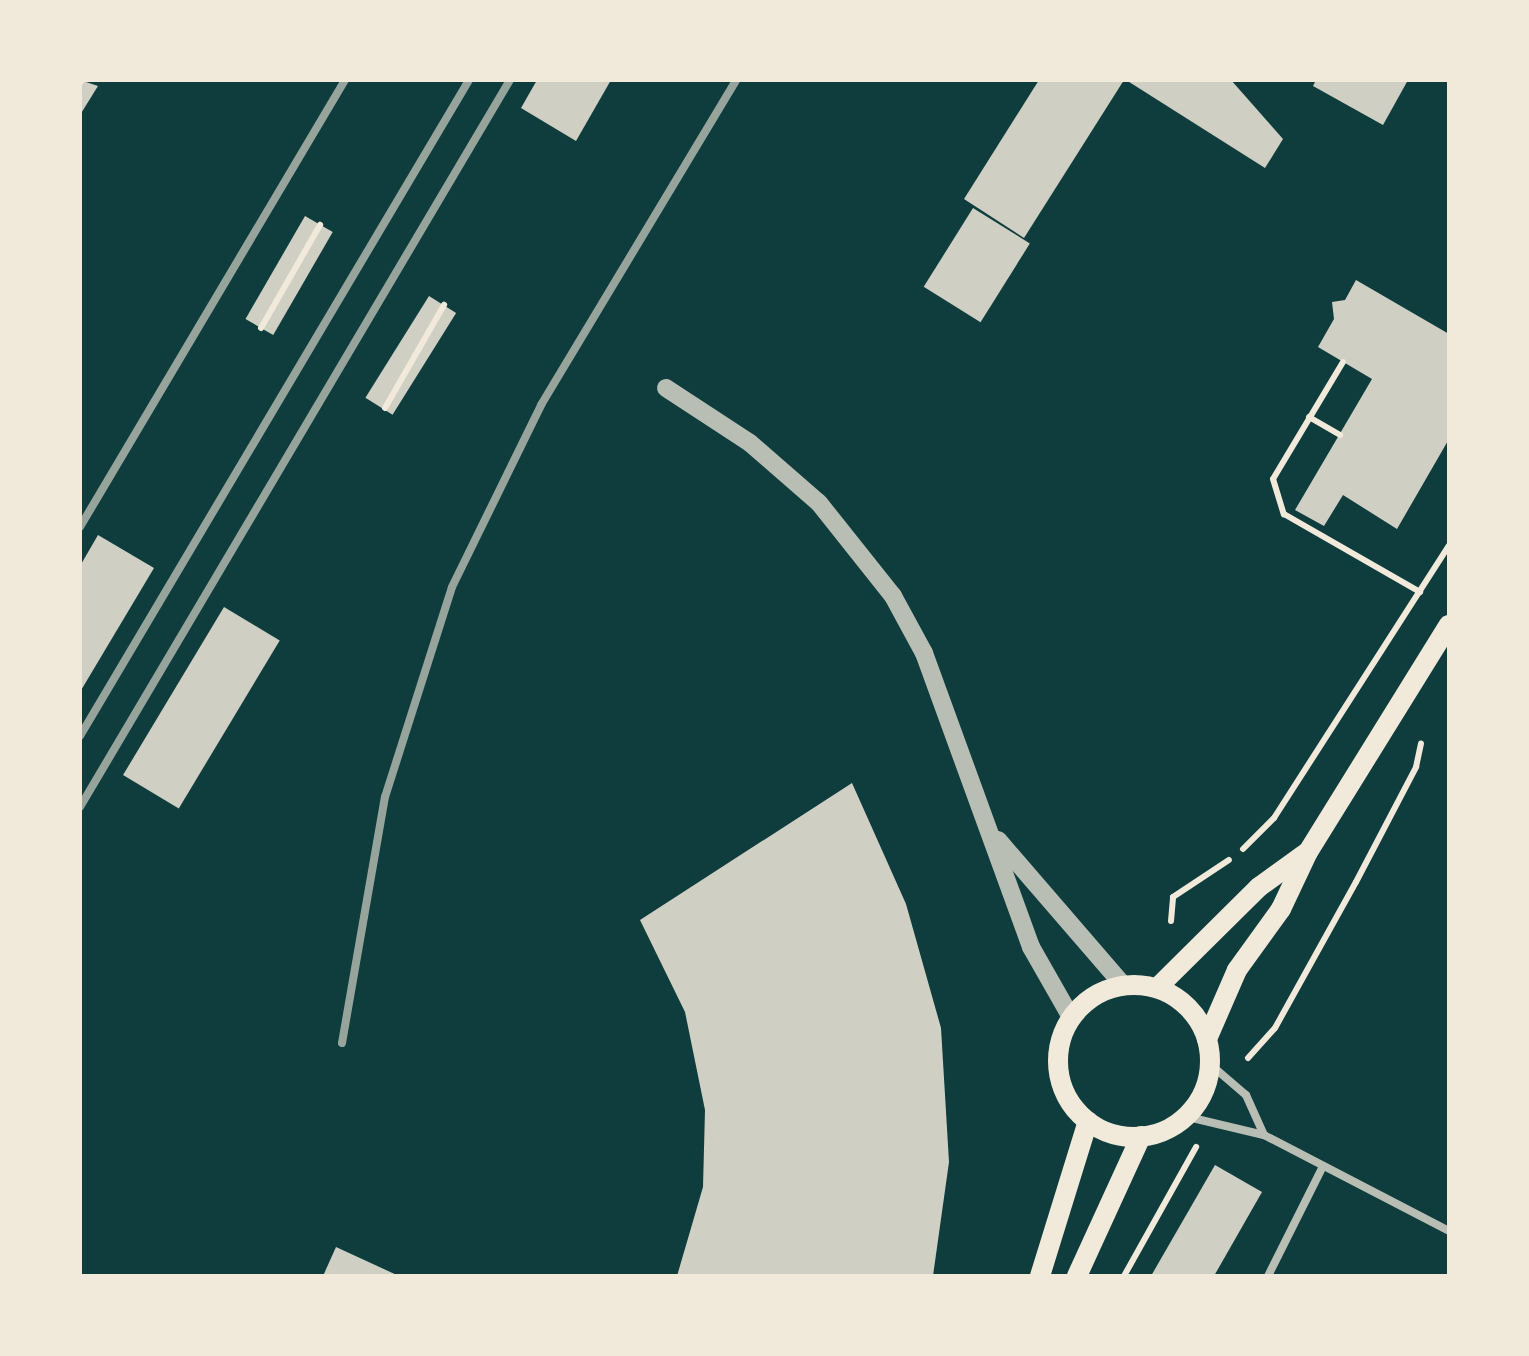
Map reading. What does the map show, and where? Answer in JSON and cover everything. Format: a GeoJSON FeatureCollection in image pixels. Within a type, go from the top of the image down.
{"type":"FeatureCollection","features":[{"type":"Feature","properties":{"kind":"main road"},"geometry":{"type":"LineString","coordinates":[[1207,1039],[1236,970],[1280,908],[1308,852],[1449,625]]}},
{"type":"Feature","properties":{"kind":"main road"},"geometry":{"type":"LineString","coordinates":[[1158,988],[1259,887],[1308,852]]}},
{"type":"Feature","properties":{"kind":"main road"},"geometry":{"type":"LineString","coordinates":[[1124,985],[1158,988],[1189,1008],[1207,1039],[1211,1065],[1203,1097],[1184,1116],[1141,1136],[1122,1136],[1088,1121],[1060,1084],[1060,1038],[1071,1017],[1094,996],[1124,985]]}},
{"type":"Feature","properties":{"kind":"main road"},"geometry":{"type":"LineString","coordinates":[[1040,1276],[1088,1121]]}},
{"type":"Feature","properties":{"kind":"main road"},"geometry":{"type":"LineString","coordinates":[[1078,1276],[1141,1136]]}},
{"type":"Feature","properties":{"kind":"street"},"geometry":{"type":"LineString","coordinates":[[666,388],[750,443],[857,546],[924,653],[1031,946],[1071,1017]]}},
{"type":"Feature","properties":{"kind":"street"},"geometry":{"type":"LineString","coordinates":[[994,836],[1124,985]]}},
{"type":"Feature","properties":{"kind":"lane"},"geometry":{"type":"LineString","coordinates":[[1211,1065],[1233,1084],[1264,1135]]}},
{"type":"Feature","properties":{"kind":"lane"},"geometry":{"type":"LineString","coordinates":[[1184,1116],[1264,1135],[1449,1231]]}},
{"type":"Feature","properties":{"kind":"lane"},"geometry":{"type":"LineString","coordinates":[[1268,1276],[1323,1166]]}},
{"type":"Feature","properties":{"kind":"path"},"geometry":{"type":"LineString","coordinates":[[261,328],[320,225]]}},
{"type":"Feature","properties":{"kind":"path"},"geometry":{"type":"LineString","coordinates":[[385,408],[444,305]]}},
{"type":"Feature","properties":{"kind":"path"},"geometry":{"type":"LineString","coordinates":[[1343,362],[1273,478],[1284,514],[1420,592]]}},
{"type":"Feature","properties":{"kind":"path"},"geometry":{"type":"LineString","coordinates":[[1310,417],[1340,434]]}},
{"type":"Feature","properties":{"kind":"path"},"geometry":{"type":"LineString","coordinates":[[1184,893],[1238,855],[1274,818],[1449,544]]}},
{"type":"Feature","properties":{"kind":"path"},"geometry":{"type":"LineString","coordinates":[[1233,1084],[1257,1042],[1275,1028],[1356,882],[1416,767],[1423,738]]}},
{"type":"Feature","properties":{"kind":"path"},"geometry":{"type":"LineString","coordinates":[[1124,1276],[1210,1123]]}},
{"type":"Feature","properties":{"kind":"building"},"geometry":{"type":"Polygon","coordinates":[[[80,80],[98,86],[80,115],[80,80]]]}},
{"type":"Feature","properties":{"kind":"building"},"geometry":{"type":"Polygon","coordinates":[[[537,80],[611,80],[576,141],[521,108],[537,80]]]}},
{"type":"Feature","properties":{"kind":"building"},"geometry":{"type":"Polygon","coordinates":[[[1039,80],[1124,80],[1024,238],[964,199],[1039,80]]]}},
{"type":"Feature","properties":{"kind":"building"},"geometry":{"type":"Polygon","coordinates":[[[1126,80],[1231,80],[1283,139],[1265,168],[1126,80]]]}},
{"type":"Feature","properties":{"kind":"building"},"geometry":{"type":"Polygon","coordinates":[[[1316,80],[1408,80],[1383,125],[1313,86],[1316,80]]]}},
{"type":"Feature","properties":{"kind":"building"},"geometry":{"type":"Polygon","coordinates":[[[973,208],[1030,244],[981,322],[924,287],[973,208]]]}},
{"type":"Feature","properties":{"kind":"building"},"geometry":{"type":"Polygon","coordinates":[[[305,216],[333,232],[273,335],[246,319],[305,216]]]}},
{"type":"Feature","properties":{"kind":"building"},"geometry":{"type":"Polygon","coordinates":[[[1356,280],[1449,334],[1449,439],[1397,529],[1343,495],[1324,526],[1295,510],[1372,379],[1318,347],[1334,319],[1332,302],[1345,300],[1356,280]]]}},
{"type":"Feature","properties":{"kind":"building"},"geometry":{"type":"Polygon","coordinates":[[[429,296],[456,313],[393,415],[365,398],[429,296]]]}},
{"type":"Feature","properties":{"kind":"building"},"geometry":{"type":"Polygon","coordinates":[[[98,535],[154,568],[80,692],[80,566],[98,535]]]}},
{"type":"Feature","properties":{"kind":"building"},"geometry":{"type":"Polygon","coordinates":[[[224,607],[280,640],[179,808],[123,775],[224,607]]]}},
{"type":"Feature","properties":{"kind":"building"},"geometry":{"type":"Polygon","coordinates":[[[852,783],[906,904],[941,1028],[949,1162],[933,1276],[677,1276],[703,1187],[705,1110],[685,1012],[640,920],[852,783]]]}},
{"type":"Feature","properties":{"kind":"building"},"geometry":{"type":"Polygon","coordinates":[[[1215,1165],[1262,1192],[1214,1276],[1151,1276],[1215,1165]]]}},
{"type":"Feature","properties":{"kind":"building"},"geometry":{"type":"Polygon","coordinates":[[[336,1247],[399,1276],[323,1276],[336,1247]]]}},
{"type":"Feature","properties":{"kind":"railway"},"geometry":{"type":"LineString","coordinates":[[80,527],[345,80]]}},
{"type":"Feature","properties":{"kind":"railway"},"geometry":{"type":"LineString","coordinates":[[80,736],[469,80]]}},
{"type":"Feature","properties":{"kind":"railway"},"geometry":{"type":"LineString","coordinates":[[80,807],[510,80]]}},
{"type":"Feature","properties":{"kind":"railway"},"geometry":{"type":"LineString","coordinates":[[342,1043],[385,797],[452,587],[541,405],[736,80]]}}]}
